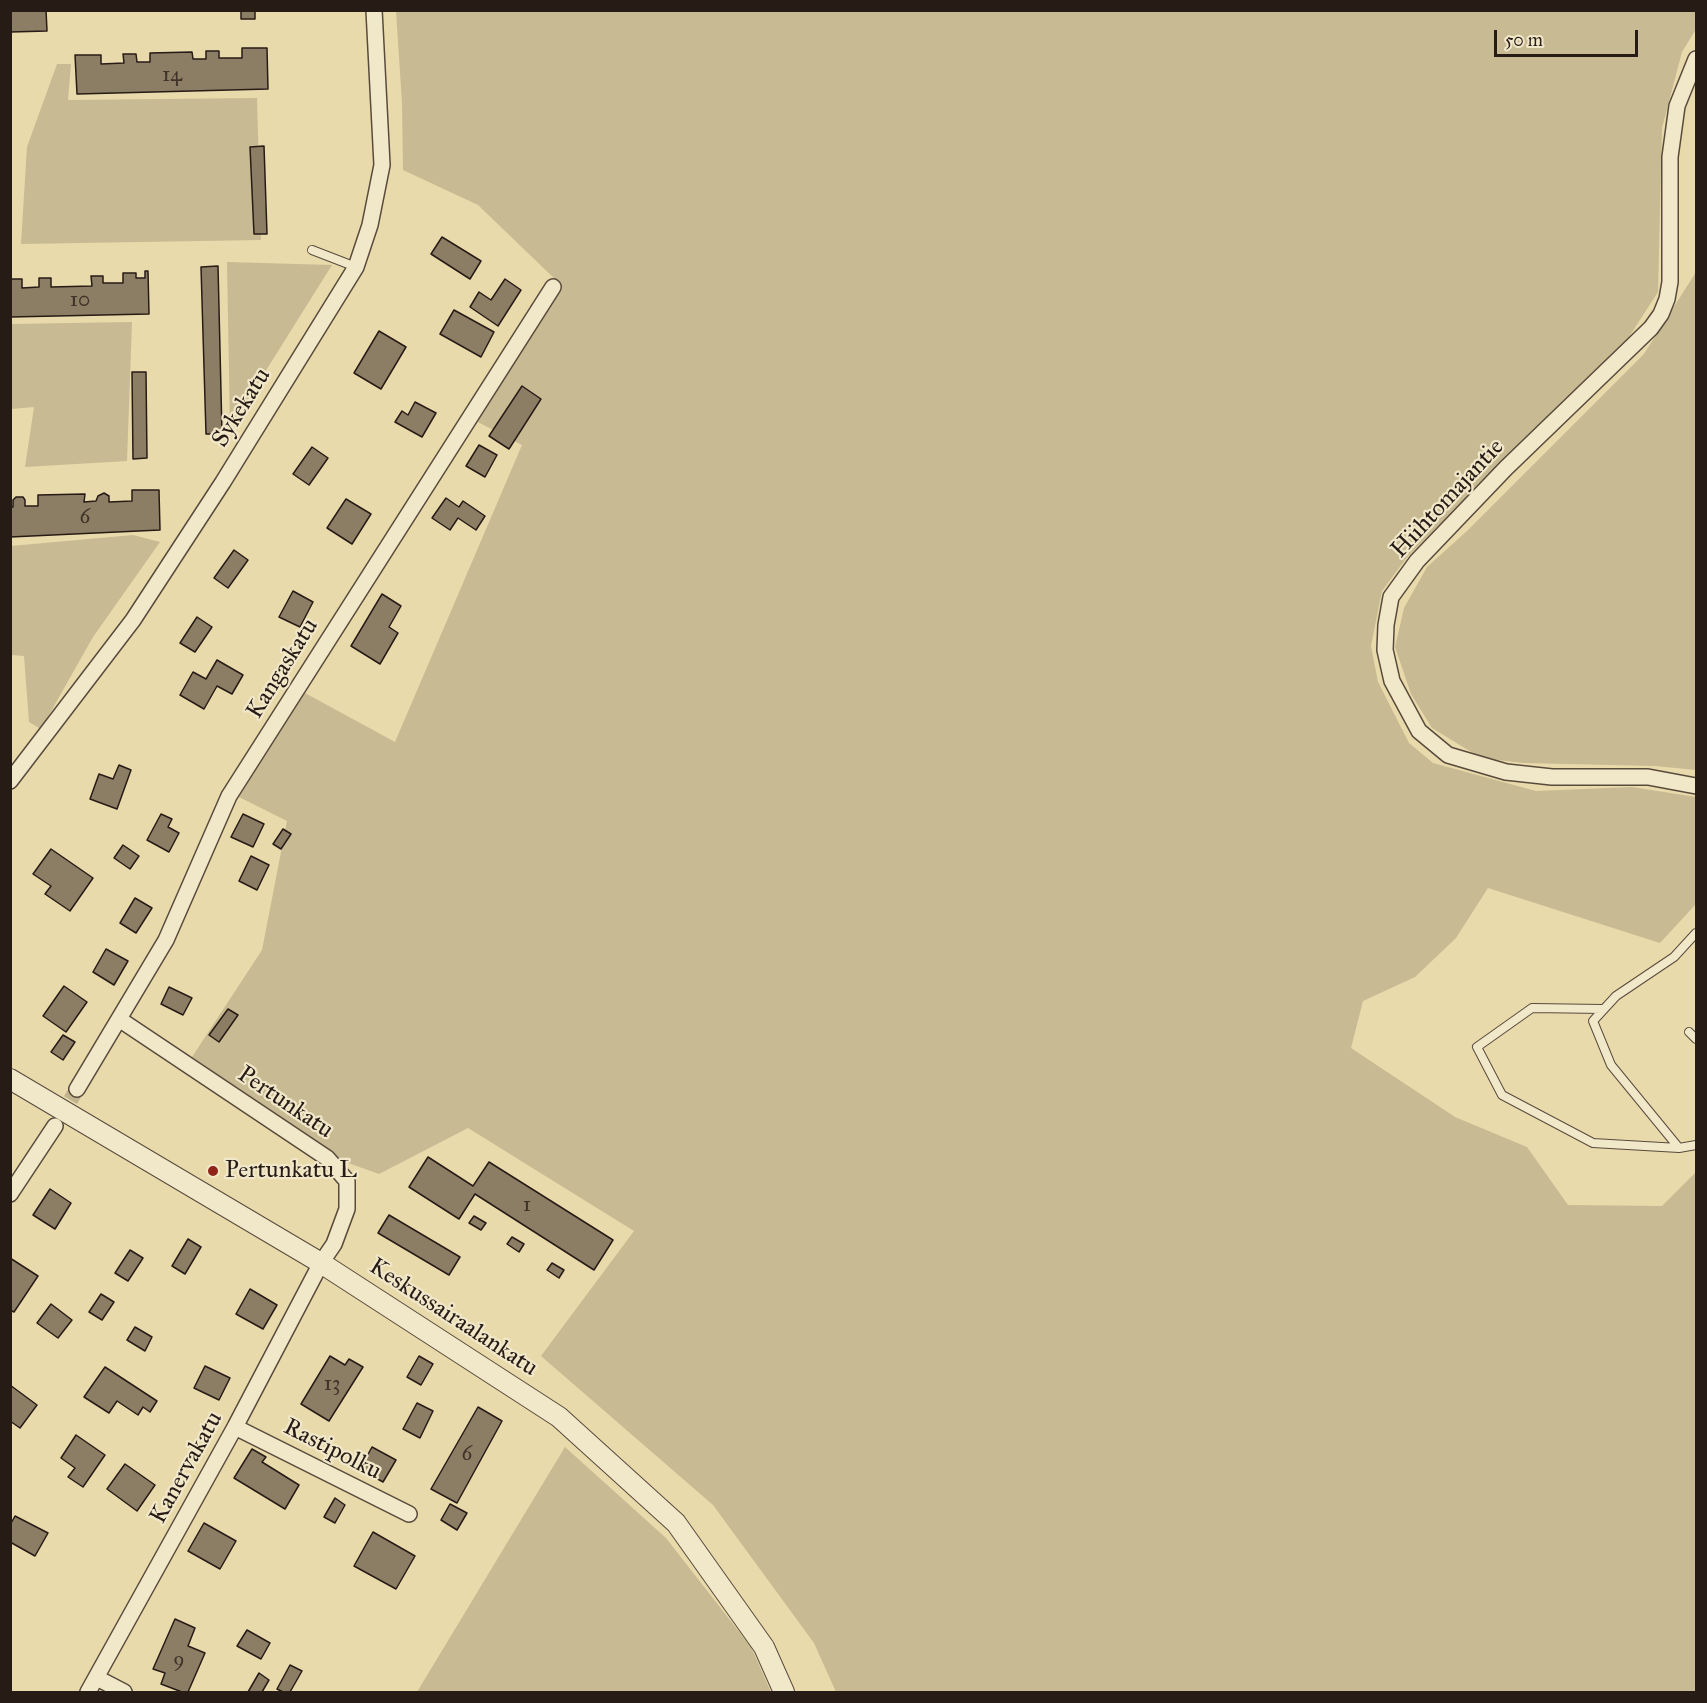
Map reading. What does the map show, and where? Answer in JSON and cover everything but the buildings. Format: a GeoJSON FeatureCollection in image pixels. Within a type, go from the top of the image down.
{"type":"FeatureCollection","features":[{"type":"Feature","properties":{"kind":"street","name":"Sykekatu"},"geometry":{"type":"LineString","coordinates":[[10,781],[133,620],[223,482],[356,267],[370,225],[382,165],[374,10]]}},
{"type":"Feature","properties":{"kind":"street","name":"Hiihtomajantie"},"geometry":{"type":"LineString","coordinates":[[1696,59],[1677,106],[1670,157],[1670,282],[1661,314],[1651,328],[1506,468],[1417,561],[1391,597],[1386,625],[1385,650],[1392,681],[1419,731],[1448,754],[1506,772],[1552,777],[1648,777],[1696,786]]}},
{"type":"Feature","properties":{"kind":"street","name":"Kangaskatu"},"geometry":{"type":"LineString","coordinates":[[77,1089],[166,940],[229,796],[553,287]]}},
{"type":"Feature","properties":{"kind":"street","name":"Pertunkatu"},"geometry":{"type":"LineString","coordinates":[[120,1019],[327,1158],[347,1181],[347,1209],[334,1244],[321,1263]]}},
{"type":"Feature","properties":{"kind":"street","name":"Keskussairaalankatu"},"geometry":{"type":"LineString","coordinates":[[10,1079],[321,1263],[559,1417],[676,1523],[764,1647],[784,1692]]}},
{"type":"Feature","properties":{"kind":"street"},"geometry":{"type":"LineString","coordinates":[[10,1194],[55,1126]]}},
{"type":"Feature","properties":{"kind":"street","name":"Kanervakatu"},"geometry":{"type":"LineString","coordinates":[[88,1692],[235,1427],[321,1263]]}},
{"type":"Feature","properties":{"kind":"street","name":"Rastipolku"},"geometry":{"type":"LineString","coordinates":[[235,1427],[409,1514]]}},
{"type":"Feature","properties":{"kind":"street"},"geometry":{"type":"LineString","coordinates":[[97,1678],[124,1692]]}},
{"type":"Feature","properties":{"kind":"lane"},"geometry":{"type":"LineString","coordinates":[[312,250],[356,267]]}},
{"type":"Feature","properties":{"kind":"lane"},"geometry":{"type":"LineString","coordinates":[[1679,1148],[1611,1065],[1593,1021],[1616,996],[1674,957],[1696,933]]}},
{"type":"Feature","properties":{"kind":"lane"},"geometry":{"type":"LineString","coordinates":[[1603,1009],[1532,1008],[1477,1047],[1502,1095],[1593,1143],[1679,1148],[1696,1145]]}},
{"type":"Feature","properties":{"kind":"lane"},"geometry":{"type":"LineString","coordinates":[[1689,1032],[1696,1039]]}},
{"type":"Feature","properties":{"kind":"shaded area"},"geometry":{"type":"Polygon","coordinates":[[[396,11],[1696,11],[1696,29],[1682,52],[1662,128],[1658,292],[1627,340],[1408,556],[1382,591],[1371,646],[1378,682],[1409,743],[1433,763],[1536,791],[1632,787],[1696,797],[1696,904],[1660,943],[1488,888],[1456,938],[1415,977],[1363,1001],[1351,1048],[1455,1117],[1527,1147],[1568,1205],[1662,1206],[1696,1172],[1696,1692],[836,1692],[814,1643],[713,1505],[541,1356],[634,1231],[468,1128],[379,1174],[337,1159],[192,1057],[262,950],[287,821],[239,797],[305,693],[395,742],[522,445],[476,421],[553,301],[557,281],[478,205],[403,170],[402,103],[396,11]]]}},
{"type":"Feature","properties":{"kind":"shaded area"},"geometry":{"type":"Polygon","coordinates":[[[57,64],[71,64],[68,100],[257,98],[261,240],[21,244],[27,147],[57,64]]]}},
{"type":"Feature","properties":{"kind":"shaded area"},"geometry":{"type":"Polygon","coordinates":[[[227,262],[332,265],[230,428],[227,262]]]}},
{"type":"Feature","properties":{"kind":"shaded area"},"geometry":{"type":"Polygon","coordinates":[[[1696,272],[1696,770],[1655,766],[1523,763],[1481,758],[1432,728],[1411,694],[1395,647],[1404,608],[1427,567],[1467,531],[1644,354],[1696,272]]]}},
{"type":"Feature","properties":{"kind":"shaded area"},"geometry":{"type":"Polygon","coordinates":[[[132,322],[127,461],[25,467],[34,407],[11,409],[11,324],[132,322]]]}},
{"type":"Feature","properties":{"kind":"shaded area"},"geometry":{"type":"Polygon","coordinates":[[[133,535],[160,542],[93,637],[41,729],[29,722],[24,656],[11,655],[11,546],[133,535]]]}},
{"type":"Feature","properties":{"kind":"shaded area"},"geometry":{"type":"Polygon","coordinates":[[[565,1447],[666,1538],[751,1647],[771,1692],[417,1692],[565,1447]]]}},
{"type":"Feature","properties":{"kind":"tunnel"},"geometry":{"type":"LineString","coordinates":[[59,1120],[77,1089]]}},
{"type":"Feature","properties":{"kind":"place","name":"Pertunkatu L"},"geometry":{"type":"Point","coordinates":[213,1171]}}]}
